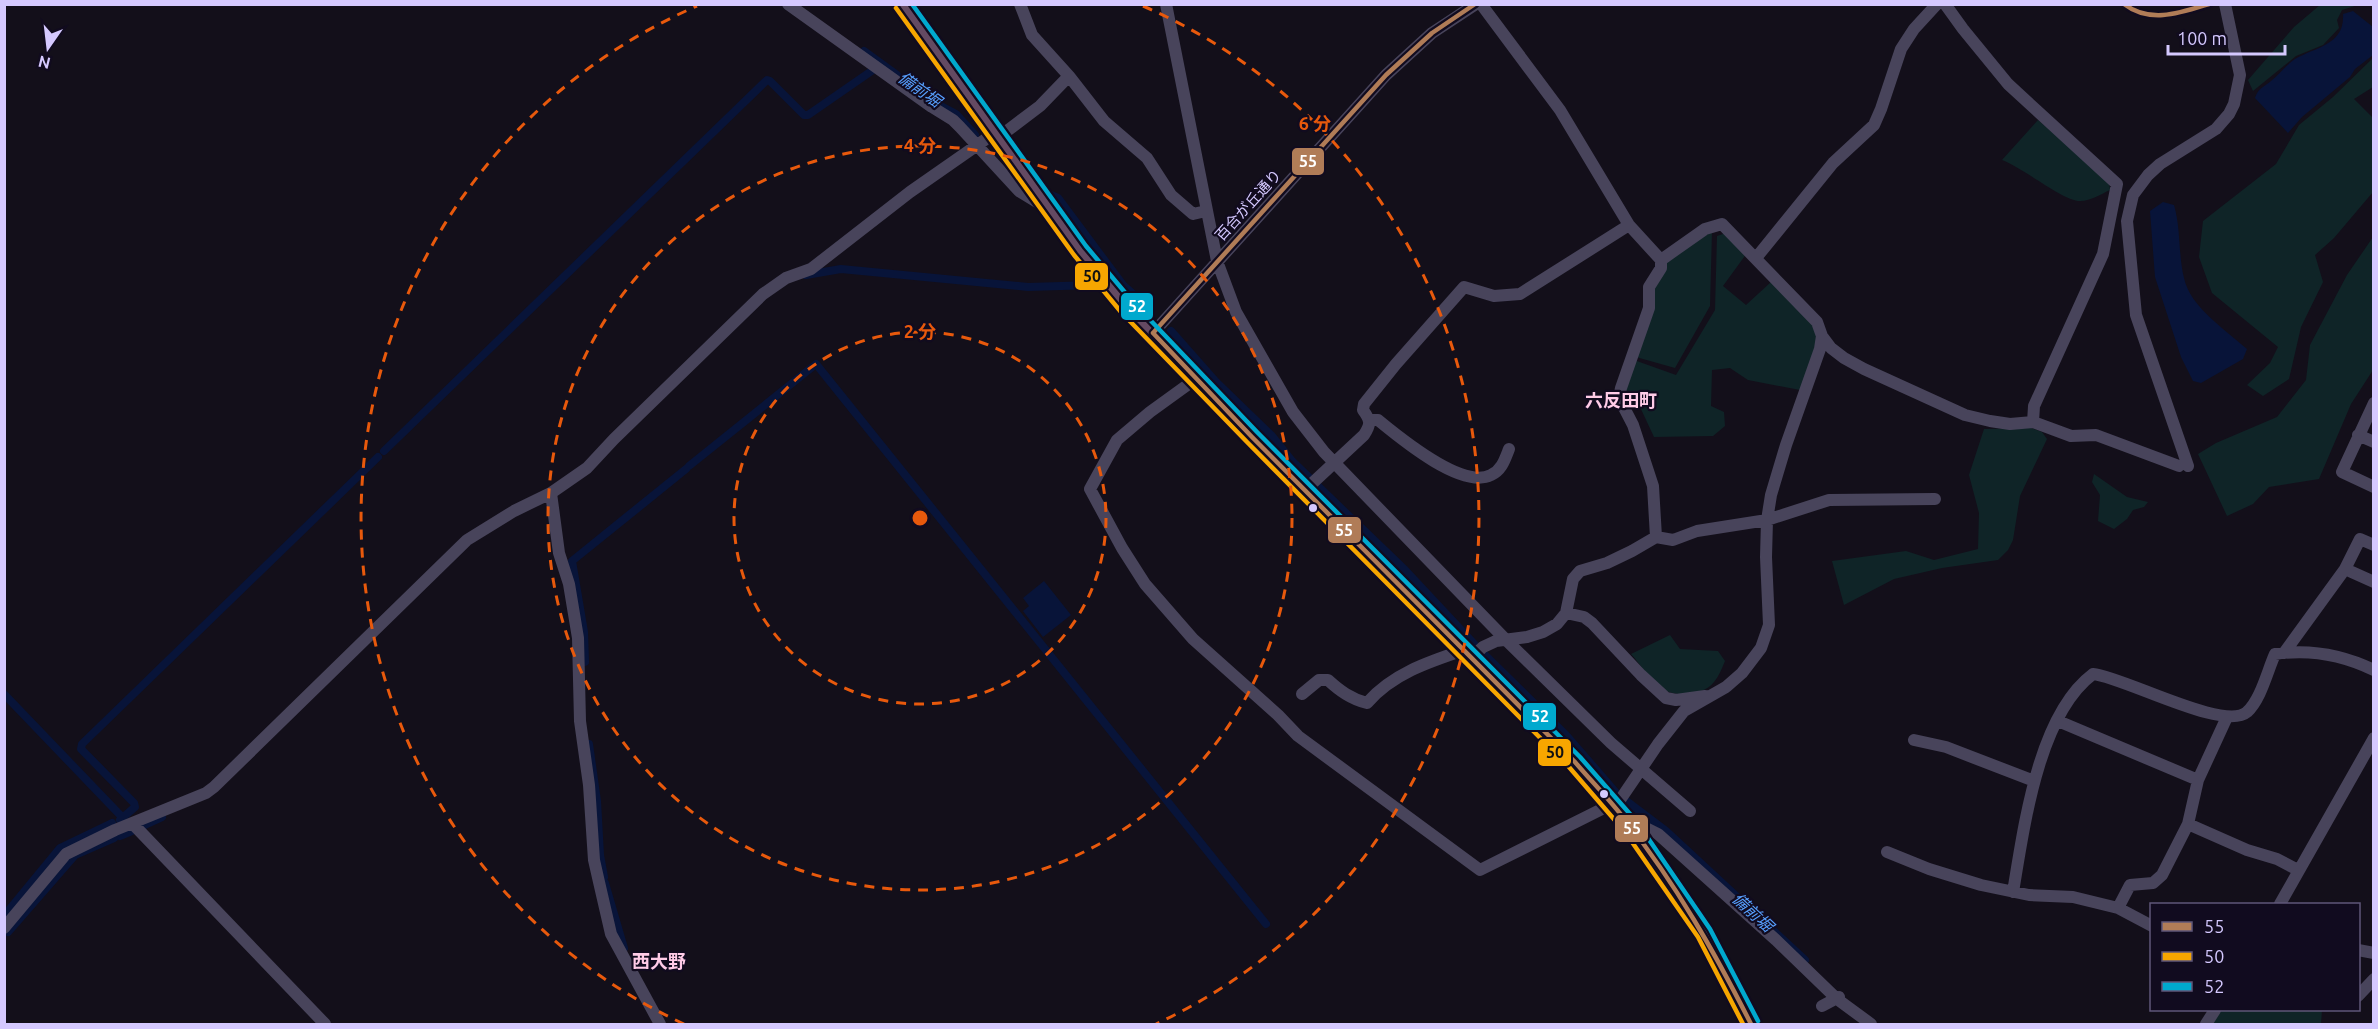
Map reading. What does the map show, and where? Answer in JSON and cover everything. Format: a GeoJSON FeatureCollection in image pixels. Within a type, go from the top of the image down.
{"type":"FeatureCollection","features":[{"type":"Feature","properties":{"kind":"highway"},"geometry":{"type":"LineString","coordinates":[[902,4],[987,140],[1054,212],[1080,251],[1127,307],[1197,378],[1311,484],[1474,652],[1612,804],[1631,827],[1704,933],[1751,1024]]}},
{"type":"Feature","properties":{"kind":"street"},"geometry":{"type":"LineString","coordinates":[[788,4],[804,8],[932,107],[987,140],[1019,191],[1054,212]]}},
{"type":"Feature","properties":{"kind":"street"},"geometry":{"type":"LineString","coordinates":[[1020,4],[1032,35],[1069,76],[1104,121],[1147,158],[1171,195],[1182,206],[1193,214],[1206,211]]}},
{"type":"Feature","properties":{"kind":"street"},"geometry":{"type":"LineString","coordinates":[[1166,4],[1217,261],[1236,312],[1277,386],[1310,436],[1507,641],[1640,769],[1690,811]]}},
{"type":"Feature","properties":{"kind":"street","name":"百合が丘通り"},"geometry":{"type":"LineString","coordinates":[[1153,333],[1386,75],[1462,8],[1476,4]]}},
{"type":"Feature","properties":{"kind":"street"},"geometry":{"type":"LineString","coordinates":[[1481,4],[1560,110],[1629,225],[1661,260],[1661,268],[1649,287],[1648,308],[1619,398],[1633,425],[1649,470],[1655,502],[1656,537]]}},
{"type":"Feature","properties":{"kind":"street"},"geometry":{"type":"LineString","coordinates":[[1756,258],[1833,163],[1874,125],[1897,57],[1914,29],[1937,4]]}},
{"type":"Feature","properties":{"kind":"street"},"geometry":{"type":"LineString","coordinates":[[1945,4],[1962,29],[2008,84],[2117,184],[2103,254],[2034,406],[2033,422]]}},
{"type":"Feature","properties":{"kind":"street"},"geometry":{"type":"LineString","coordinates":[[1661,260],[1705,229],[1722,224],[1817,322],[1822,336],[1831,348],[1864,369],[1965,415],[1990,422],[2010,424],[2033,422],[2071,436],[2096,435],[2184,466],[2136,315],[2127,221],[2133,195],[2148,175],[2160,164],[2216,129],[2234,104],[2240,75],[2225,4]]}},
{"type":"Feature","properties":{"kind":"street"},"geometry":{"type":"LineString","coordinates":[[4,928],[66,854],[132,823],[206,793],[214,787],[466,540],[514,511],[551,493],[588,468],[614,439],[763,294],[786,278],[811,269],[910,192],[1040,106],[1069,76]]}},
{"type":"Feature","properties":{"kind":"street"},"geometry":{"type":"LineString","coordinates":[[1311,484],[1364,435],[1370,426],[1370,420],[1363,410],[1364,404],[1464,287],[1494,296],[1520,294],[1629,225]]}},
{"type":"Feature","properties":{"kind":"street"},"geometry":{"type":"LineString","coordinates":[[1197,378],[1150,412],[1117,440],[1090,489],[1122,548],[1145,584],[1193,639],[1278,715],[1298,736],[1480,870],[1620,800],[1640,769],[1684,711],[1726,687],[1742,672],[1761,648],[1769,625],[1767,520],[1778,468],[1822,336]]}},
{"type":"Feature","properties":{"kind":"street"},"geometry":{"type":"LineString","coordinates":[[2373,403],[2342,472],[2373,487]]}},
{"type":"Feature","properties":{"kind":"street"},"geometry":{"type":"LineString","coordinates":[[1370,420],[1378,420],[1417,450],[1458,474],[1479,478],[1488,477],[1499,470],[1509,449]]}},
{"type":"Feature","properties":{"kind":"street"},"geometry":{"type":"LineString","coordinates":[[2358,435],[2373,442]]}},
{"type":"Feature","properties":{"kind":"street"},"geometry":{"type":"LineString","coordinates":[[551,493],[559,553],[569,584],[578,638],[580,721],[589,784],[594,860],[611,934],[660,1024]]}},
{"type":"Feature","properties":{"kind":"street"},"geometry":{"type":"LineString","coordinates":[[1302,694],[1319,680],[1328,680],[1338,690],[1367,703],[1387,683],[1421,665],[1474,652],[1496,641],[1507,641],[1543,632],[1557,624],[1566,613],[1573,579],[1581,571],[1608,563],[1656,537],[1673,540],[1697,531],[1767,520],[1829,500],[1935,500]]}},
{"type":"Feature","properties":{"kind":"street"},"geometry":{"type":"LineString","coordinates":[[2284,653],[2345,570],[2360,539],[2373,545]]}},
{"type":"Feature","properties":{"kind":"street"},"geometry":{"type":"LineString","coordinates":[[2345,570],[2373,582]]}},
{"type":"Feature","properties":{"kind":"street"},"geometry":{"type":"LineString","coordinates":[[1566,613],[1579,615],[1592,623],[1666,698],[1676,700],[1710,697]]}},
{"type":"Feature","properties":{"kind":"street"},"geometry":{"type":"LineString","coordinates":[[2013,892],[2041,755],[2072,693],[2093,674],[2116,678],[2193,709],[2228,717],[2240,716],[2248,711],[2255,701],[2275,654],[2309,652],[2331,655],[2373,670]]}},
{"type":"Feature","properties":{"kind":"street"},"geometry":{"type":"LineString","coordinates":[[2118,908],[2130,885],[2158,880],[2188,824],[2198,780],[2228,717]]}},
{"type":"Feature","properties":{"kind":"street"},"geometry":{"type":"LineString","coordinates":[[2058,721],[2198,780]]}},
{"type":"Feature","properties":{"kind":"street"},"geometry":{"type":"LineString","coordinates":[[2281,903],[2373,738]]}},
{"type":"Feature","properties":{"kind":"street"},"geometry":{"type":"LineString","coordinates":[[1914,740],[1946,747],[2034,781]]}},
{"type":"Feature","properties":{"kind":"street"},"geometry":{"type":"LineString","coordinates":[[132,823],[325,1024]]}},
{"type":"Feature","properties":{"kind":"street"},"geometry":{"type":"LineString","coordinates":[[2188,824],[2298,870]]}},
{"type":"Feature","properties":{"kind":"street"},"geometry":{"type":"LineString","coordinates":[[1631,827],[1644,827],[1658,834],[1838,998],[1871,1024]]}},
{"type":"Feature","properties":{"kind":"street"},"geometry":{"type":"LineString","coordinates":[[1887,852],[1929,869],[2013,892],[2073,897],[2118,908],[2150,925]]}},
{"type":"Feature","properties":{"kind":"street"},"geometry":{"type":"LineString","coordinates":[[2360,994],[2373,979]]}},
{"type":"Feature","properties":{"kind":"street"},"geometry":{"type":"LineString","coordinates":[[1822,1006],[1838,998]]}},
{"type":"Feature","properties":{"kind":"street"},"geometry":{"type":"LineString","coordinates":[[2206,1024],[2214,1011]]}},
{"type":"Feature","properties":{"kind":"green space"},"geometry":{"type":"Polygon","coordinates":[[[2320,5],[2358,5],[2342,10],[2337,20],[2339,28],[2323,45],[2296,56],[2253,91],[2248,80],[2294,27],[2320,5]]]}},
{"type":"Feature","properties":{"kind":"green space"},"geometry":{"type":"Polygon","coordinates":[[[2373,58],[2373,87],[2354,99],[2373,118],[2373,192],[2334,238],[2315,255],[2323,282],[2301,327],[2289,379],[2263,396],[2247,385],[2270,363],[2278,347],[2212,293],[2199,257],[2203,221],[2276,164],[2299,125],[2333,97],[2373,58]]]}},
{"type":"Feature","properties":{"kind":"green space"},"geometry":{"type":"Polygon","coordinates":[[[2038,120],[2109,181],[2110,190],[2088,200],[2073,200],[2002,160],[2038,120]]]}},
{"type":"Feature","properties":{"kind":"green space"},"geometry":{"type":"Polygon","coordinates":[[[1712,231],[1710,306],[1675,368],[1636,357],[1652,289],[1664,262],[1712,231]]]}},
{"type":"Feature","properties":{"kind":"green space"},"geometry":{"type":"Polygon","coordinates":[[[1729,232],[1747,253],[1723,286],[1746,305],[1771,282],[1813,325],[1821,342],[1800,390],[1748,380],[1730,368],[1712,370],[1711,406],[1724,412],[1725,426],[1713,436],[1654,437],[1640,407],[1623,399],[1634,360],[1676,375],[1715,310],[1717,236],[1729,232]]]}},
{"type":"Feature","properties":{"kind":"green space"},"geometry":{"type":"Polygon","coordinates":[[[2373,237],[2373,370],[2351,404],[2319,479],[2269,487],[2253,504],[2227,516],[2198,454],[2216,443],[2277,417],[2306,380],[2310,345],[2347,275],[2373,237]]]}},
{"type":"Feature","properties":{"kind":"green space"},"geometry":{"type":"Polygon","coordinates":[[[2031,428],[2042,432],[2047,439],[2020,496],[2013,540],[2008,550],[1998,560],[1942,568],[1894,579],[1844,605],[1832,561],[1906,551],[1934,560],[1978,549],[1979,513],[1969,475],[1984,429],[2031,428]]]}},
{"type":"Feature","properties":{"kind":"green space"},"geometry":{"type":"Polygon","coordinates":[[[2094,474],[2127,497],[2148,502],[2144,507],[2133,510],[2127,519],[2114,529],[2098,521],[2100,495],[2092,482],[2094,474]]]}},
{"type":"Feature","properties":{"kind":"green space"},"geometry":{"type":"Polygon","coordinates":[[[1670,635],[1680,649],[1718,651],[1725,661],[1709,687],[1690,694],[1669,692],[1654,682],[1631,654],[1670,635]]]}},
{"type":"Feature","properties":{"kind":"green space"},"geometry":{"type":"Polygon","coordinates":[[[2219,1011],[2322,1011],[2321,1024],[2210,1024],[2219,1011]]]}},
{"type":"Feature","properties":{"kind":"water"},"geometry":{"type":"Polygon","coordinates":[[[2353,11],[2373,27],[2373,55],[2302,117],[2288,133],[2255,98],[2256,95],[2288,64],[2334,39],[2342,24],[2343,14],[2353,11]]]}},
{"type":"Feature","properties":{"kind":"water"},"geometry":{"type":"Polygon","coordinates":[[[2163,202],[2174,205],[2182,269],[2193,299],[2247,349],[2243,359],[2201,383],[2193,381],[2181,357],[2155,277],[2150,211],[2163,202]]]}},
{"type":"Feature","properties":{"kind":"water"},"geometry":{"type":"Polygon","coordinates":[[[1044,581],[1071,615],[1043,637],[1023,611],[1029,606],[1023,598],[1044,581]]]}},
{"type":"Feature","properties":{"kind":"waterway","name":"備前堀"},"geometry":{"type":"LineString","coordinates":[[864,51],[897,75]]}},
{"type":"Feature","properties":{"kind":"waterway"},"geometry":{"type":"LineString","coordinates":[[384,451],[767,80],[804,115],[808,115],[873,70]]}},
{"type":"Feature","properties":{"kind":"waterway","name":"備前堀"},"geometry":{"type":"LineString","coordinates":[[937,104],[956,114],[975,135]]}},
{"type":"Feature","properties":{"kind":"waterway","name":"備前堀"},"geometry":{"type":"LineString","coordinates":[[1051,195],[1058,198],[1123,285],[1151,310]]}},
{"type":"Feature","properties":{"kind":"waterway"},"geometry":{"type":"LineString","coordinates":[[806,275],[841,269],[1028,287],[1095,285]]}},
{"type":"Feature","properties":{"kind":"waterway","name":"備前堀"},"geometry":{"type":"LineString","coordinates":[[1171,331],[1216,382],[1272,436],[1292,461],[1405,570],[1477,647],[1566,735],[1619,796]]}},
{"type":"Feature","properties":{"kind":"waterway"},"geometry":{"type":"LineString","coordinates":[[689,466],[816,364],[1266,924]]}},
{"type":"Feature","properties":{"kind":"waterway"},"geometry":{"type":"LineString","coordinates":[[120,820],[135,807],[134,803],[81,749],[82,744],[378,457]]}},
{"type":"Feature","properties":{"kind":"waterway"},"geometry":{"type":"LineString","coordinates":[[585,662],[584,632],[572,561],[686,469]]}},
{"type":"Feature","properties":{"kind":"waterway"},"geometry":{"type":"LineString","coordinates":[[4,694],[123,818]]}},
{"type":"Feature","properties":{"kind":"waterway"},"geometry":{"type":"LineString","coordinates":[[589,744],[604,877]]}},
{"type":"Feature","properties":{"kind":"waterway","name":"備前堀"},"geometry":{"type":"LineString","coordinates":[[1625,800],[1666,831],[1805,960]]}},
{"type":"Feature","properties":{"kind":"waterway"},"geometry":{"type":"LineString","coordinates":[[140,827],[162,817]]}},
{"type":"Feature","properties":{"kind":"waterway"},"geometry":{"type":"LineString","coordinates":[[4,916],[60,848],[112,823]]}},
{"type":"Feature","properties":{"kind":"waterway"},"geometry":{"type":"LineString","coordinates":[[120,836],[132,831]]}},
{"type":"Feature","properties":{"kind":"waterway"},"geometry":{"type":"LineString","coordinates":[[8,932],[75,855],[114,838]]}},
{"type":"Feature","properties":{"kind":"waterway"},"geometry":{"type":"LineString","coordinates":[[605,883],[624,948]]}},
{"type":"Feature","properties":{"kind":"transit line","name":"52"},"geometry":{"type":"LineString","coordinates":[[912,4],[1086,246],[1133,302],[1257,432],[1580,757],[1637,822],[1710,929],[1758,1021]]}},
{"type":"Feature","properties":{"kind":"transit line","name":"55"},"geometry":{"type":"LineString","coordinates":[[1153,333],[1386,75],[1432,33],[1475,4]]}},
{"type":"Feature","properties":{"kind":"transit line","name":"55"},"geometry":{"type":"LineString","coordinates":[[2124,4],[2144,14],[2155,15],[2176,13],[2209,4]]}},
{"type":"Feature","properties":{"kind":"transit line","name":"50"},"geometry":{"type":"LineString","coordinates":[[896,8],[1074,255],[1121,312],[1569,767],[1625,832],[1698,937],[1743,1024]]}},
{"type":"Feature","properties":{"kind":"transit line","name":"55"},"geometry":{"type":"LineString","coordinates":[[1153,333],[1252,437],[1575,762],[1620,813],[1678,894],[1709,945],[1751,1024]]}},
{"type":"Feature","properties":{"kind":"district","name":"六反田町"},"geometry":{"type":"Point","coordinates":[1621,400]}},
{"type":"Feature","properties":{"kind":"district","name":"西大野"},"geometry":{"type":"Point","coordinates":[659,961]}}]}
